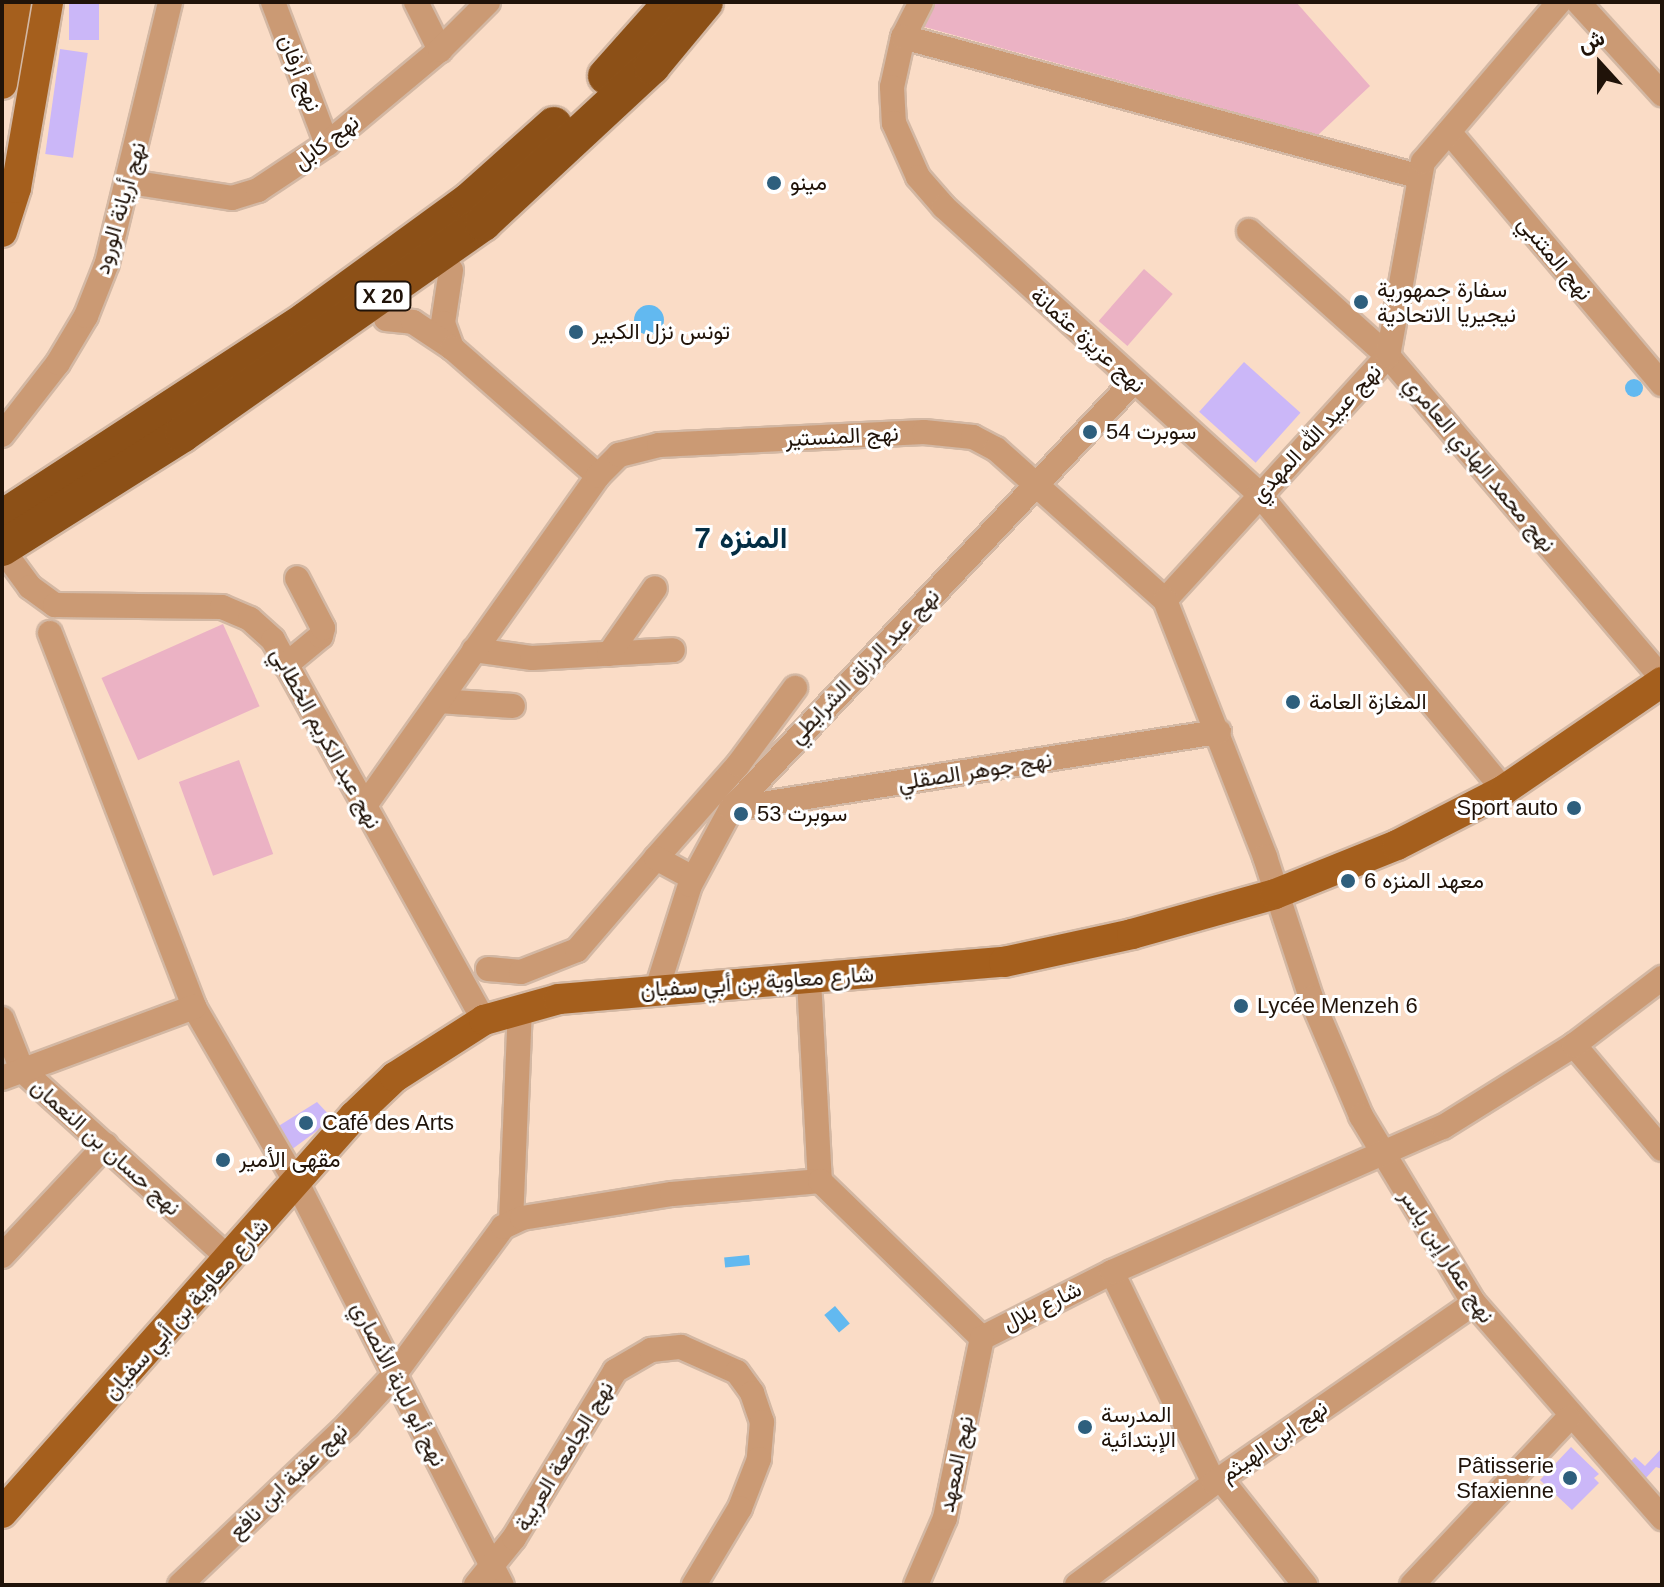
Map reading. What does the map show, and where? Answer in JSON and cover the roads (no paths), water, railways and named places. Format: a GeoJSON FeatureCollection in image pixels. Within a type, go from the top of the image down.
{"type":"FeatureCollection","features":[{"type":"Feature","properties":{"kind":"highway","name":"X 20"},"geometry":{"type":"LineString","coordinates":[[6,534],[469,201],[632,51],[672,2]]}},
{"type":"Feature","properties":{"kind":"highway","name":"X 20"},"geometry":{"type":"LineString","coordinates":[[6,534],[183,434],[483,223],[652,66],[707,2]]}},
{"type":"Feature","properties":{"kind":"highway"},"geometry":{"type":"LineString","coordinates":[[183,434],[386,319],[556,189],[619,128],[707,2]]}},
{"type":"Feature","properties":{"kind":"main road"},"geometry":{"type":"LineString","coordinates":[[2,84],[16,2]]}},
{"type":"Feature","properties":{"kind":"main road"},"geometry":{"type":"LineString","coordinates":[[2,232],[16,188],[48,2]]}},
{"type":"Feature","properties":{"kind":"main road","name":"شارع معاوية بن أبي سفيان"},"geometry":{"type":"LineString","coordinates":[[4,1507],[395,1077],[484,1020],[520,1008],[657,989],[809,980],[1004,962],[1132,934],[1275,894],[1397,845],[1504,790],[1662,680]]}},
{"type":"Feature","properties":{"kind":"street","name":"نهج أريانة الورود"},"geometry":{"type":"LineString","coordinates":[[2,435],[58,363],[86,316],[130,182],[170,2]]}},
{"type":"Feature","properties":{"kind":"street","name":"نهج أرفان"},"geometry":{"type":"LineString","coordinates":[[273,2],[327,144]]}},
{"type":"Feature","properties":{"kind":"street"},"geometry":{"type":"LineString","coordinates":[[416,2],[440,50]]}},
{"type":"Feature","properties":{"kind":"street","name":"نهج كابل"},"geometry":{"type":"LineString","coordinates":[[130,182],[245,196],[327,144],[440,50],[488,2]]}},
{"type":"Feature","properties":{"kind":"street","name":"نهج عزيزة عثمانة"},"geometry":{"type":"LineString","coordinates":[[921,2],[903,37],[894,64],[894,123],[918,177],[944,207],[1259,494],[1504,790]]}},
{"type":"Feature","properties":{"kind":"street","name":"نهج عبيد الله المهدي"},"geometry":{"type":"LineString","coordinates":[[1165,600],[1388,356],[1417,176],[1449,132],[1559,2]]}},
{"type":"Feature","properties":{"kind":"street"},"geometry":{"type":"LineString","coordinates":[[1578,2],[1662,94]]}},
{"type":"Feature","properties":{"kind":"street"},"geometry":{"type":"LineString","coordinates":[[903,37],[1417,176]]}},
{"type":"Feature","properties":{"kind":"street","name":"نهج المتنبي"},"geometry":{"type":"LineString","coordinates":[[1449,132],[1662,384]]}},
{"type":"Feature","properties":{"kind":"street","name":"نهج محمد الهادي العامري"},"geometry":{"type":"LineString","coordinates":[[1249,231],[1388,356],[1662,680]]}},
{"type":"Feature","properties":{"kind":"street"},"geometry":{"type":"LineString","coordinates":[[451,270],[442,304],[452,348]]}},
{"type":"Feature","properties":{"kind":"street"},"geometry":{"type":"LineString","coordinates":[[386,319],[413,322],[452,348],[598,476]]}},
{"type":"Feature","properties":{"kind":"street","name":"نهج عبد الرزاق الشرايطي"},"geometry":{"type":"LineString","coordinates":[[657,989],[693,878],[731,809],[1134,381]]}},
{"type":"Feature","properties":{"kind":"street","name":"نهج المنستير"},"geometry":{"type":"LineString","coordinates":[[363,808],[598,476],[619,455],[659,445],[949,432],[996,449],[1038,481],[1165,600],[1219,732],[1265,857],[1275,894]]}},
{"type":"Feature","properties":{"kind":"street","name":"نهج عبد الكريم الخطابي"},"geometry":{"type":"LineString","coordinates":[[6,534],[30,587],[55,605],[222,607],[250,619],[273,640],[363,808],[484,1020]]}},
{"type":"Feature","properties":{"kind":"street"},"geometry":{"type":"LineString","coordinates":[[286,665],[321,636],[323,628],[297,578]]}},
{"type":"Feature","properties":{"kind":"street"},"geometry":{"type":"LineString","coordinates":[[609,654],[655,588]]}},
{"type":"Feature","properties":{"kind":"street","name":"نهج أبو لبابة الأنصاري"},"geometry":{"type":"LineString","coordinates":[[50,633],[194,1007],[297,1183],[497,1576]]}},
{"type":"Feature","properties":{"kind":"street"},"geometry":{"type":"LineString","coordinates":[[474,650],[532,658],[673,650]]}},
{"type":"Feature","properties":{"kind":"street"},"geometry":{"type":"LineString","coordinates":[[488,969],[521,972],[577,950],[738,765],[795,688]]}},
{"type":"Feature","properties":{"kind":"street"},"geometry":{"type":"LineString","coordinates":[[439,701],[513,706]]}},
{"type":"Feature","properties":{"kind":"street","name":"نهج جوهر الصقلي"},"geometry":{"type":"LineString","coordinates":[[731,809],[1219,732]]}},
{"type":"Feature","properties":{"kind":"street"},"geometry":{"type":"LineString","coordinates":[[656,858],[693,878]]}},
{"type":"Feature","properties":{"kind":"street","name":"نهج عمار إبن ياسر"},"geometry":{"type":"LineString","coordinates":[[1275,894],[1311,998],[1383,1155],[1474,1303],[1569,1418],[1662,1518]]}},
{"type":"Feature","properties":{"kind":"street","name":"شارع بلال"},"geometry":{"type":"LineString","coordinates":[[820,1181],[982,1338],[1112,1272],[1383,1155],[1470,1112],[1574,1045],[1662,978]]}},
{"type":"Feature","properties":{"kind":"street"},"geometry":{"type":"LineString","coordinates":[[394,1375],[511,1222],[533,1214],[672,1194],[820,1181],[809,980]]}},
{"type":"Feature","properties":{"kind":"street"},"geometry":{"type":"LineString","coordinates":[[12,1074],[194,1007]]}},
{"type":"Feature","properties":{"kind":"street"},"geometry":{"type":"LineString","coordinates":[[511,1222],[520,1008]]}},
{"type":"Feature","properties":{"kind":"street","name":"نهج حسان بن النعمان"},"geometry":{"type":"LineString","coordinates":[[2,1019],[12,1074],[106,1145],[231,1260]]}},
{"type":"Feature","properties":{"kind":"street"},"geometry":{"type":"LineString","coordinates":[[1574,1045],[1662,1149]]}},
{"type":"Feature","properties":{"kind":"street"},"geometry":{"type":"LineString","coordinates":[[2,1256],[106,1145]]}},
{"type":"Feature","properties":{"kind":"street"},"geometry":{"type":"LineString","coordinates":[[1112,1272],[1217,1480],[1305,1585]]}},
{"type":"Feature","properties":{"kind":"street","name":"نهج ابن الهيثم"},"geometry":{"type":"LineString","coordinates":[[1077,1585],[1217,1480],[1474,1303]]}},
{"type":"Feature","properties":{"kind":"street","name":"نهج المعهد"},"geometry":{"type":"LineString","coordinates":[[916,1585],[945,1518],[982,1338]]}},
{"type":"Feature","properties":{"kind":"street","name":"نهج الجامعة العربية"},"geometry":{"type":"LineString","coordinates":[[476,1585],[497,1576],[615,1371],[651,1350],[681,1347],[737,1372],[752,1393],[762,1422],[759,1459],[740,1508],[694,1585]]}},
{"type":"Feature","properties":{"kind":"street","name":"نهج عقبة ابن نافع"},"geometry":{"type":"LineString","coordinates":[[180,1585],[394,1375]]}},
{"type":"Feature","properties":{"kind":"street"},"geometry":{"type":"LineString","coordinates":[[1412,1585],[1569,1418]]}},
{"type":"Feature","properties":{"kind":"water"},"geometry":{"type":"Polygon","coordinates":[[[649,305],[660,309],[664,320],[660,331],[649,335],[638,331],[634,320],[638,309],[649,305]]]}},
{"type":"Feature","properties":{"kind":"water"},"geometry":{"type":"Polygon","coordinates":[[[1634,379],[1643,388],[1634,397],[1625,388],[1634,379]]]}},
{"type":"Feature","properties":{"kind":"water"},"geometry":{"type":"Polygon","coordinates":[[[749,1255],[750,1265],[725,1268],[724,1258],[749,1255]]]}},
{"type":"Feature","properties":{"kind":"water"},"geometry":{"type":"Polygon","coordinates":[[[835,1306],[850,1324],[839,1333],[824,1315],[835,1306]]]}},
{"type":"Feature","properties":{"kind":"place","name":"مينو"},"geometry":{"type":"Point","coordinates":[774,183]}},
{"type":"Feature","properties":{"kind":"place","name":"سفارة جمهورية نيجيريا الاتحادية"},"geometry":{"type":"Point","coordinates":[1361,302]}},
{"type":"Feature","properties":{"kind":"place","name":"تونس نزل الكبير"},"geometry":{"type":"Point","coordinates":[576,332]}},
{"type":"Feature","properties":{"kind":"place","name":"سوبرت 54"},"geometry":{"type":"Point","coordinates":[1090,432]}},
{"type":"Feature","properties":{"kind":"place","name":"المغازة العامة"},"geometry":{"type":"Point","coordinates":[1293,702]}},
{"type":"Feature","properties":{"kind":"place","name":"Sport auto"},"geometry":{"type":"Point","coordinates":[1574,808]}},
{"type":"Feature","properties":{"kind":"place","name":"سوبرت 53"},"geometry":{"type":"Point","coordinates":[741,814]}},
{"type":"Feature","properties":{"kind":"place","name":"معهد المنزه 6"},"geometry":{"type":"Point","coordinates":[1348,881]}},
{"type":"Feature","properties":{"kind":"place","name":"Lycée Menzeh 6"},"geometry":{"type":"Point","coordinates":[1241,1006]}},
{"type":"Feature","properties":{"kind":"place","name":"Café des Arts"},"geometry":{"type":"Point","coordinates":[306,1123]}},
{"type":"Feature","properties":{"kind":"place","name":"مقهى الأمير"},"geometry":{"type":"Point","coordinates":[223,1160]}},
{"type":"Feature","properties":{"kind":"place","name":"المدرسة الإبتدائية"},"geometry":{"type":"Point","coordinates":[1085,1427]}},
{"type":"Feature","properties":{"kind":"place","name":"Pâtisserie Sfaxienne"},"geometry":{"type":"Point","coordinates":[1570,1478]}},
{"type":"Feature","properties":{"kind":"district","name":"المنزه 7"},"geometry":{"type":"Point","coordinates":[741,538]}}]}
